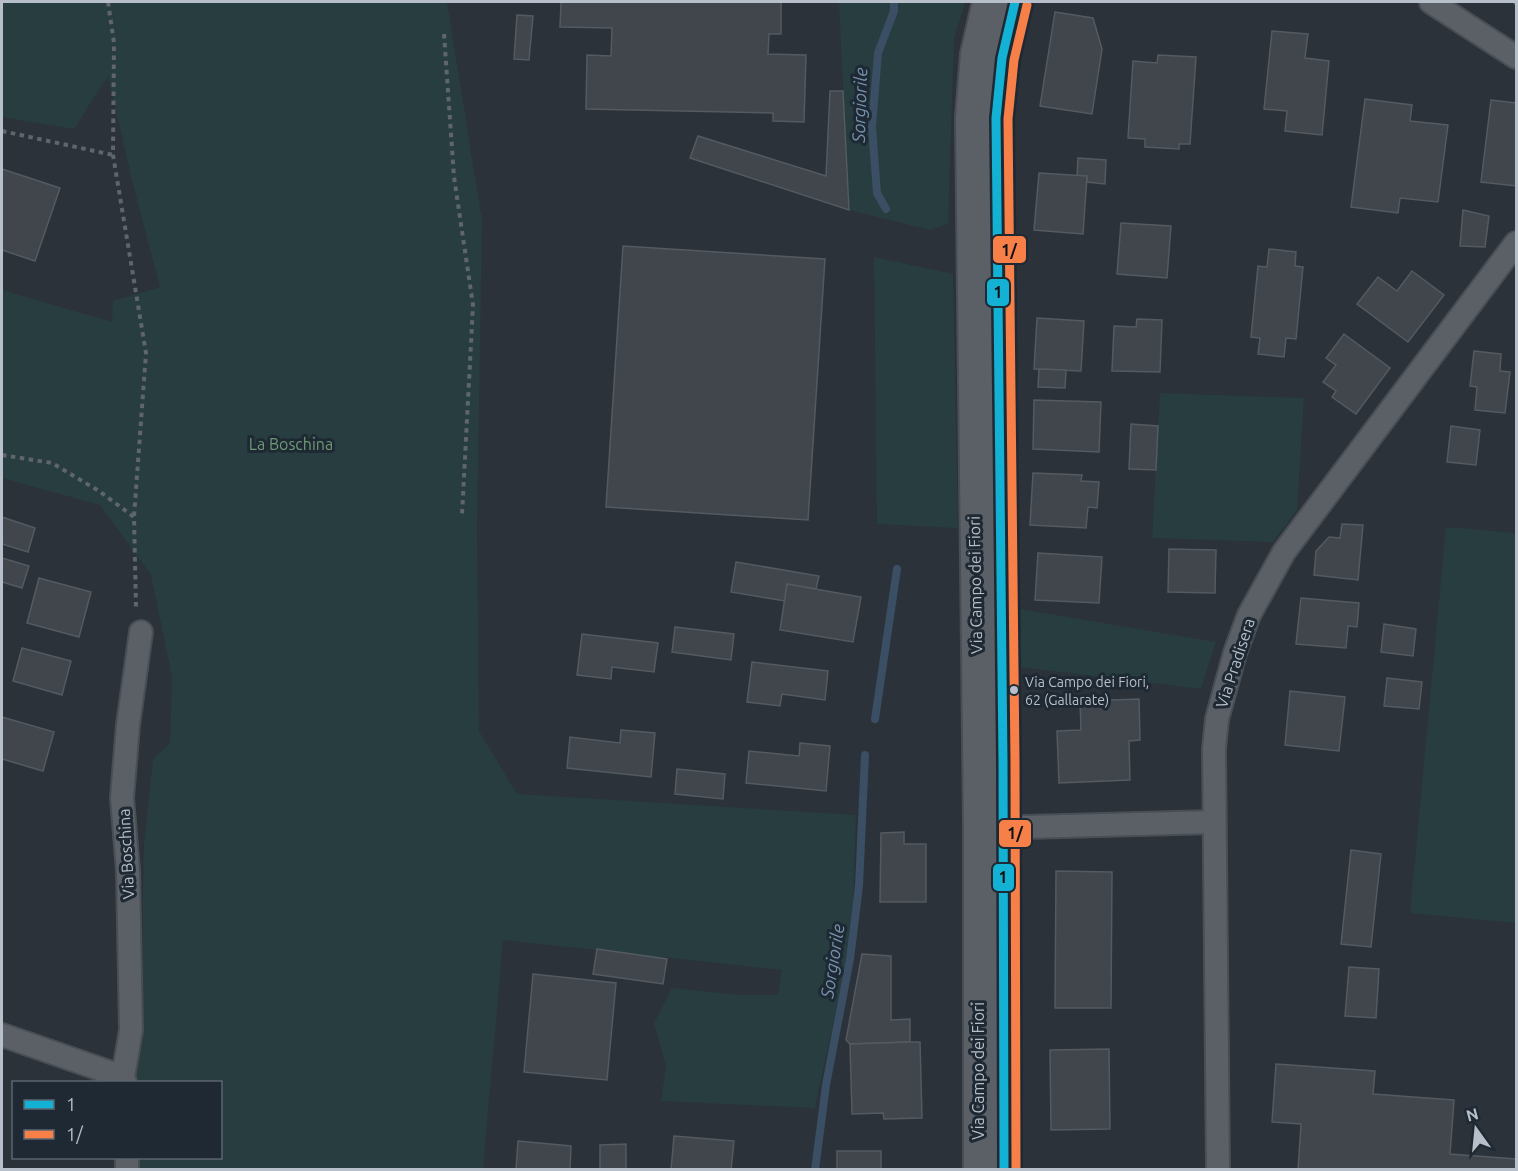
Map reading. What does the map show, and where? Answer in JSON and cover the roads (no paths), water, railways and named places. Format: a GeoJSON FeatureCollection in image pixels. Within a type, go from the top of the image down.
{"type":"FeatureCollection","features":[{"type":"Feature","properties":{"kind":"street","name":"Via Campo dei Fiori"},"geometry":{"type":"LineString","coordinates":[[987,2],[975,54],[970,117],[990,828],[1004,1170]]}},
{"type":"Feature","properties":{"kind":"street","name":"Via Campo dei Fiori"},"geometry":{"type":"LineString","coordinates":[[978,1170],[990,828],[996,118],[1002,58],[1015,2]]}},
{"type":"Feature","properties":{"kind":"street"},"geometry":{"type":"LineString","coordinates":[[1431,2],[1516,57]]}},
{"type":"Feature","properties":{"kind":"street","name":"Via Pradisera"},"geometry":{"type":"LineString","coordinates":[[1218,1170],[1214,749],[1217,719],[1234,652],[1249,615],[1284,552],[1516,243]]}},
{"type":"Feature","properties":{"kind":"street","name":"Via Boschina"},"geometry":{"type":"LineString","coordinates":[[2,1035],[124,1080],[131,1030],[128,871],[122,798],[128,725],[141,632]]}},
{"type":"Feature","properties":{"kind":"street"},"geometry":{"type":"LineString","coordinates":[[990,828],[1214,822]]}},
{"type":"Feature","properties":{"kind":"waterway","name":"Sorgiorile"},"geometry":{"type":"LineString","coordinates":[[886,209],[877,193],[872,127],[878,53],[894,11],[894,2]]}},
{"type":"Feature","properties":{"kind":"waterway","name":"Sorgiorile"},"geometry":{"type":"LineString","coordinates":[[875,719],[897,569]]}},
{"type":"Feature","properties":{"kind":"waterway","name":"Sorgiorile"},"geometry":{"type":"LineString","coordinates":[[815,1170],[826,1085],[850,959],[859,886],[865,755]]}},
{"type":"Feature","properties":{"kind":"place","name":"Via Campo dei Fiori, 62 (Gallarate)"},"geometry":{"type":"Point","coordinates":[1014,690]}},
{"type":"Feature","properties":{"kind":"park label","name":"La Boschina"},"geometry":{"type":"Point","coordinates":[291,444]}}]}
